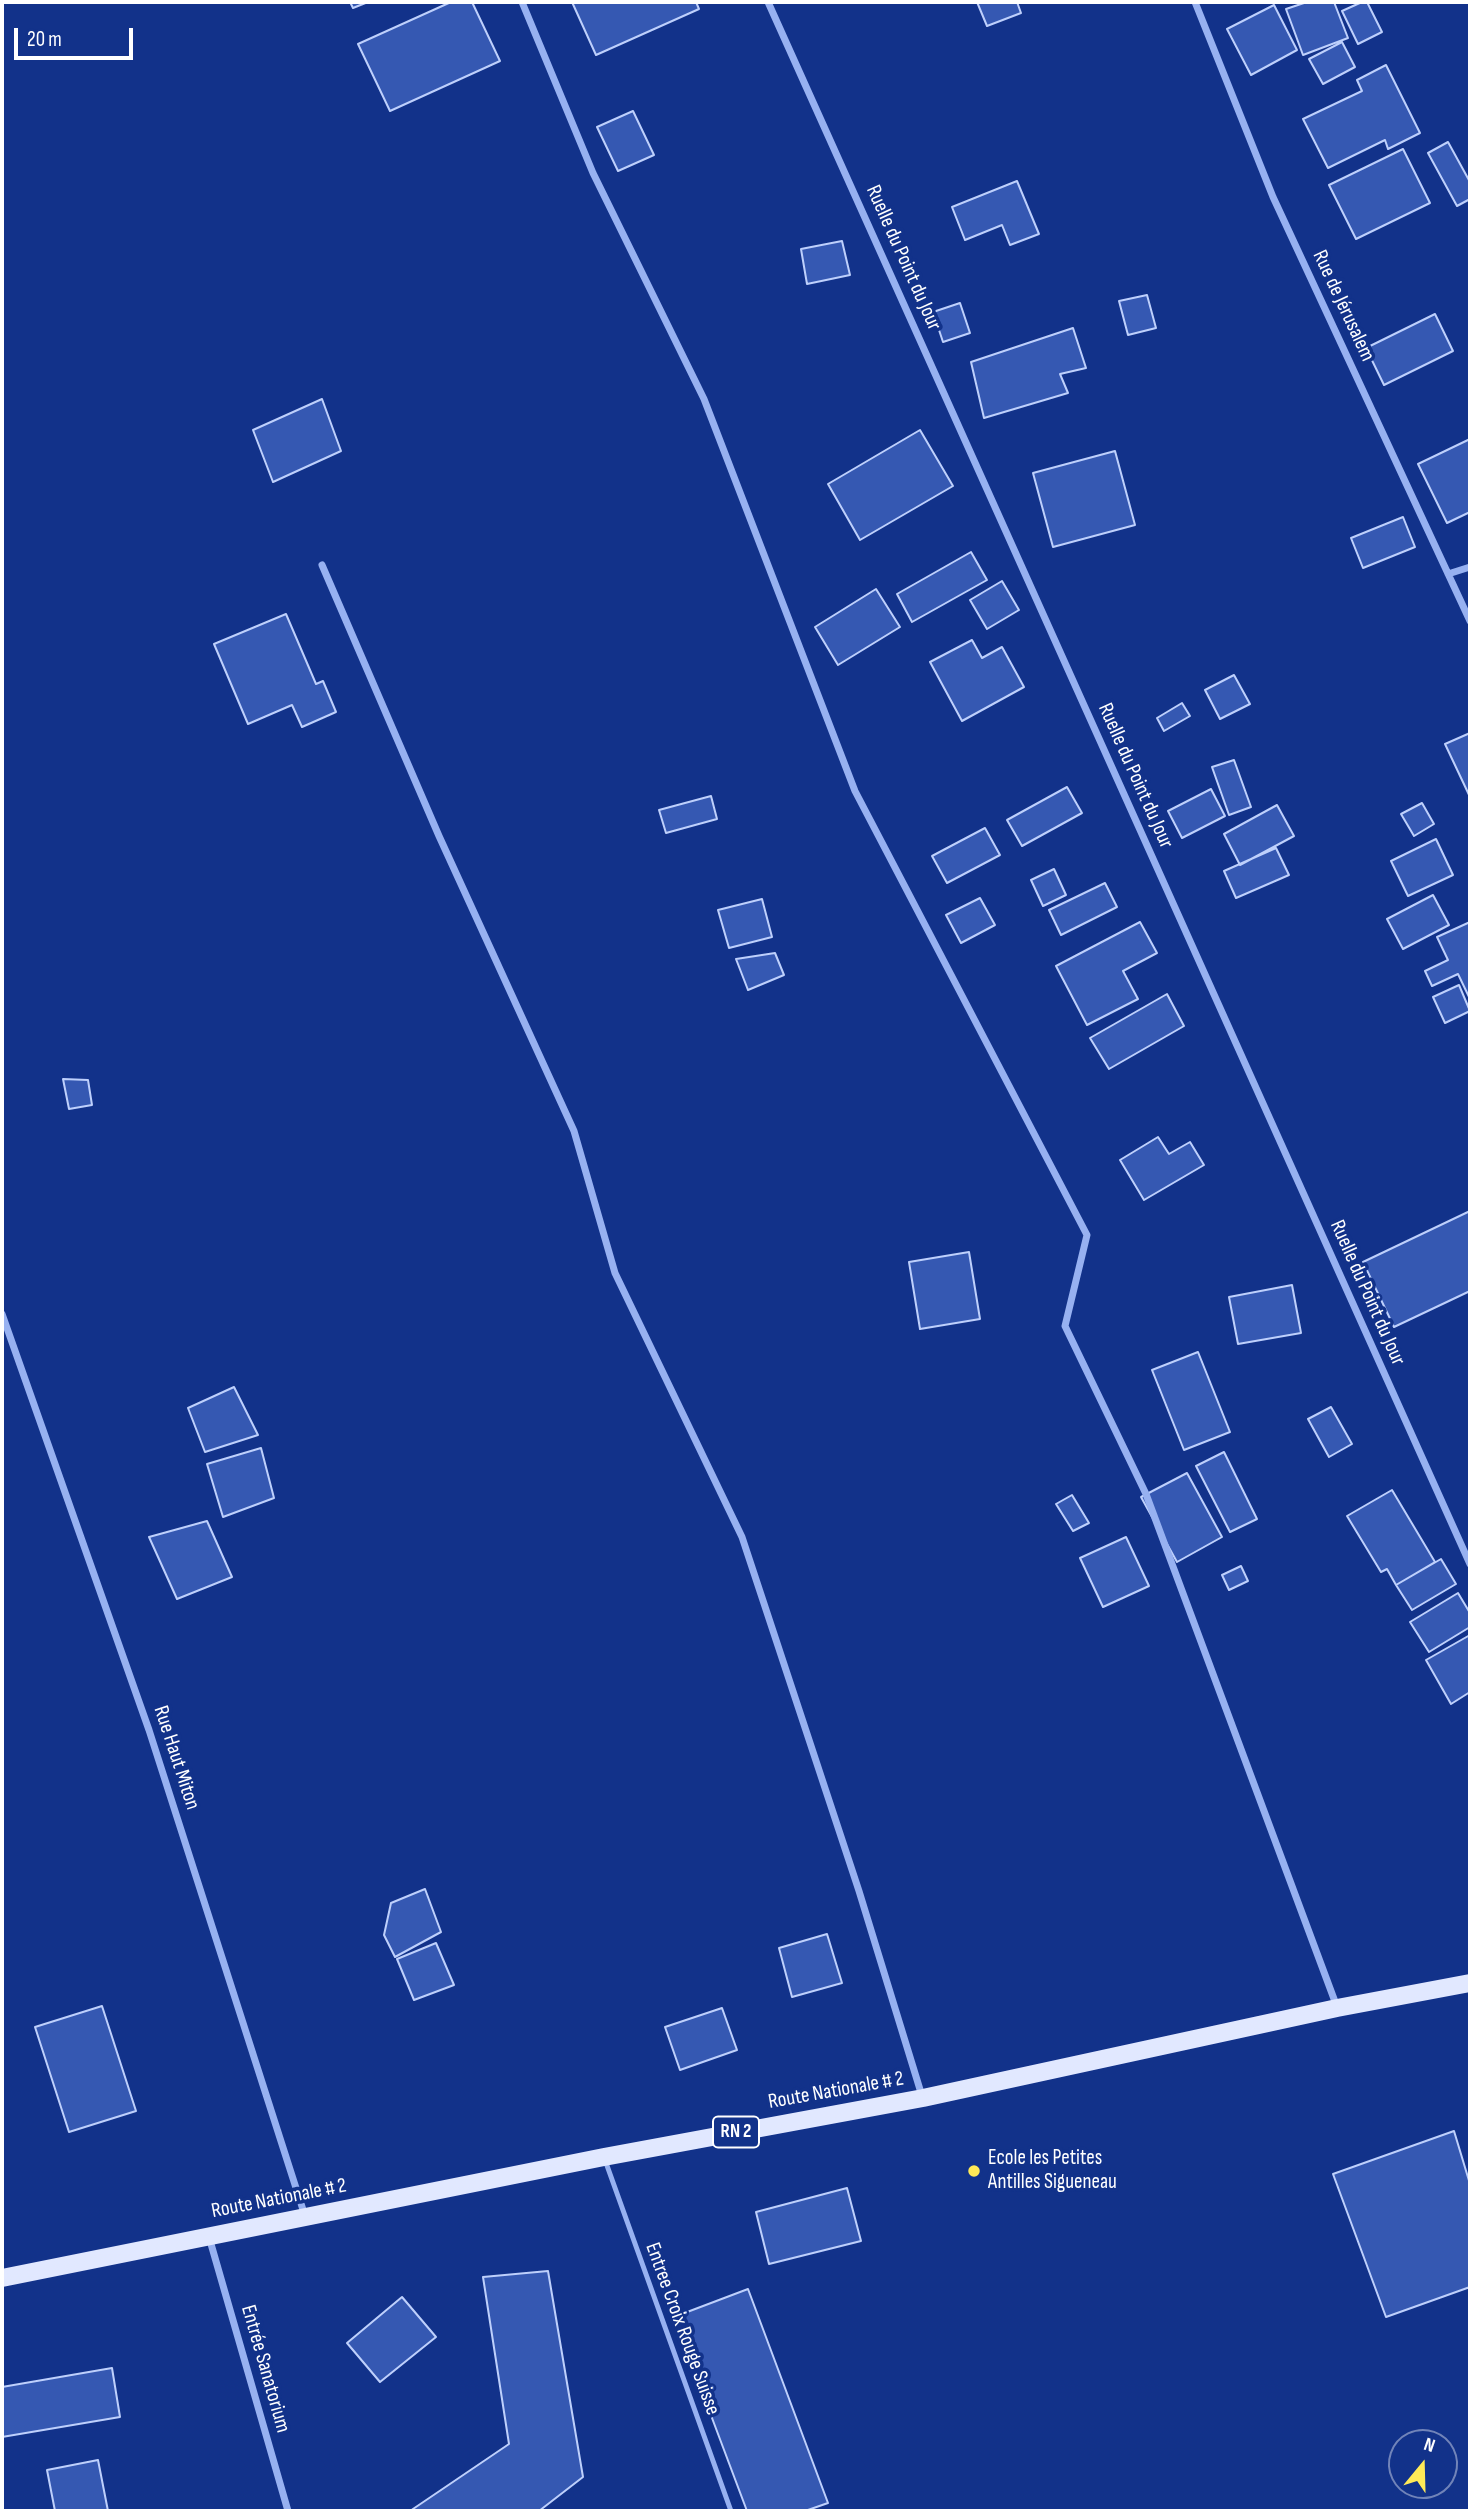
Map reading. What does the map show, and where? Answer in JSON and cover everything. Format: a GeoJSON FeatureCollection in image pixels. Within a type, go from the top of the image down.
{"type":"FeatureCollection","features":[{"type":"Feature","properties":{"kind":"main road","name":"Route Nationale # 2"},"geometry":{"type":"LineString","coordinates":[[2,2278],[604,2157],[922,2098],[1337,2008],[1470,1983]]}},
{"type":"Feature","properties":{"kind":"street"},"geometry":{"type":"LineString","coordinates":[[522,2],[593,173],[704,399],[855,791],[1087,1235],[1065,1326],[1146,1494],[1337,2008]]}},
{"type":"Feature","properties":{"kind":"street","name":"Ruelle du Point du Jour"},"geometry":{"type":"LineString","coordinates":[[768,2],[1470,1564]]}},
{"type":"Feature","properties":{"kind":"street","name":"Rue de Jérusalem"},"geometry":{"type":"LineString","coordinates":[[1195,2],[1273,197],[1470,621]]}},
{"type":"Feature","properties":{"kind":"street"},"geometry":{"type":"LineString","coordinates":[[322,565],[439,836],[574,1131],[615,1273],[742,1537],[859,1891],[922,2098]]}},
{"type":"Feature","properties":{"kind":"street"},"geometry":{"type":"LineString","coordinates":[[1448,574],[1470,567]]}},
{"type":"Feature","properties":{"kind":"street","name":"Rue Haut Miton"},"geometry":{"type":"LineString","coordinates":[[2,1314],[149,1730],[305,2217]]}},
{"type":"Feature","properties":{"kind":"street","name":"Entrée Sanatorium"},"geometry":{"type":"LineString","coordinates":[[208,2236],[288,2511]]}},
{"type":"Feature","properties":{"kind":"lane","name":"Entree Croix Rouge Suisse"},"geometry":{"type":"LineString","coordinates":[[604,2157],[731,2511]]}},
{"type":"Feature","properties":{"kind":"building"},"geometry":{"type":"Polygon","coordinates":[[[350,2],[368,2],[353,8],[350,2]]]}},
{"type":"Feature","properties":{"kind":"building"},"geometry":{"type":"Polygon","coordinates":[[[451,2],[472,2],[500,61],[390,111],[358,44],[451,2]]]}},
{"type":"Feature","properties":{"kind":"building"},"geometry":{"type":"Polygon","coordinates":[[[572,2],[696,2],[699,9],[596,55],[572,2]]]}},
{"type":"Feature","properties":{"kind":"building"},"geometry":{"type":"Polygon","coordinates":[[[977,2],[1017,2],[1021,13],[987,26],[977,2]]]}},
{"type":"Feature","properties":{"kind":"building"},"geometry":{"type":"Polygon","coordinates":[[[1307,2],[1334,2],[1348,38],[1303,55],[1286,9],[1307,2]]]}},
{"type":"Feature","properties":{"kind":"building"},"geometry":{"type":"Polygon","coordinates":[[[1367,2],[1382,32],[1358,44],[1342,11],[1367,2]]]}},
{"type":"Feature","properties":{"kind":"building"},"geometry":{"type":"Polygon","coordinates":[[[1274,5],[1297,50],[1251,75],[1227,29],[1274,5]]]}},
{"type":"Feature","properties":{"kind":"building"},"geometry":{"type":"Polygon","coordinates":[[[1342,42],[1355,67],[1323,84],[1309,59],[1342,42]]]}},
{"type":"Feature","properties":{"kind":"building"},"geometry":{"type":"Polygon","coordinates":[[[1386,65],[1420,133],[1388,149],[1385,140],[1328,168],[1303,119],[1362,91],[1357,80],[1386,65]]]}},
{"type":"Feature","properties":{"kind":"building"},"geometry":{"type":"Polygon","coordinates":[[[633,111],[654,155],[618,171],[597,127],[633,111]]]}},
{"type":"Feature","properties":{"kind":"building"},"geometry":{"type":"Polygon","coordinates":[[[1448,142],[1470,182],[1470,199],[1457,206],[1428,153],[1448,142]]]}},
{"type":"Feature","properties":{"kind":"building"},"geometry":{"type":"Polygon","coordinates":[[[1403,149],[1430,203],[1356,239],[1329,185],[1403,149]]]}},
{"type":"Feature","properties":{"kind":"building"},"geometry":{"type":"Polygon","coordinates":[[[1017,181],[1039,234],[1010,245],[1002,225],[965,240],[952,207],[1017,181]]]}},
{"type":"Feature","properties":{"kind":"building"},"geometry":{"type":"Polygon","coordinates":[[[842,241],[850,275],[807,284],[801,249],[842,241]]]}},
{"type":"Feature","properties":{"kind":"building"},"geometry":{"type":"Polygon","coordinates":[[[1147,295],[1156,328],[1128,335],[1119,301],[1147,295]]]}},
{"type":"Feature","properties":{"kind":"building"},"geometry":{"type":"Polygon","coordinates":[[[960,303],[970,333],[943,342],[933,312],[960,303]]]}},
{"type":"Feature","properties":{"kind":"building"},"geometry":{"type":"Polygon","coordinates":[[[1435,314],[1453,351],[1384,385],[1366,348],[1435,314]]]}},
{"type":"Feature","properties":{"kind":"building"},"geometry":{"type":"Polygon","coordinates":[[[1073,328],[1086,368],[1060,374],[1068,393],[984,418],[971,362],[1073,328]]]}},
{"type":"Feature","properties":{"kind":"building"},"geometry":{"type":"Polygon","coordinates":[[[322,399],[341,451],[273,482],[253,430],[322,399]]]}},
{"type":"Feature","properties":{"kind":"building"},"geometry":{"type":"Polygon","coordinates":[[[920,430],[953,486],[860,540],[828,484],[920,430]]]}},
{"type":"Feature","properties":{"kind":"building"},"geometry":{"type":"Polygon","coordinates":[[[1470,439],[1470,512],[1447,523],[1418,464],[1470,439]]]}},
{"type":"Feature","properties":{"kind":"building"},"geometry":{"type":"Polygon","coordinates":[[[1115,451],[1135,525],[1053,547],[1033,473],[1115,451]]]}},
{"type":"Feature","properties":{"kind":"building"},"geometry":{"type":"Polygon","coordinates":[[[1403,517],[1415,547],[1363,568],[1351,538],[1403,517]]]}},
{"type":"Feature","properties":{"kind":"building"},"geometry":{"type":"Polygon","coordinates":[[[971,552],[987,580],[912,622],[897,594],[971,552]]]}},
{"type":"Feature","properties":{"kind":"building"},"geometry":{"type":"Polygon","coordinates":[[[1002,581],[1019,610],[987,629],[970,600],[1002,581]]]}},
{"type":"Feature","properties":{"kind":"building"},"geometry":{"type":"Polygon","coordinates":[[[876,589],[900,627],[838,665],[815,627],[876,589]]]}},
{"type":"Feature","properties":{"kind":"building"},"geometry":{"type":"Polygon","coordinates":[[[286,614],[316,684],[323,681],[336,712],[302,727],[292,705],[248,724],[214,644],[286,614]]]}},
{"type":"Feature","properties":{"kind":"building"},"geometry":{"type":"Polygon","coordinates":[[[972,640],[982,658],[1002,647],[1024,687],[962,721],[930,662],[972,640]]]}},
{"type":"Feature","properties":{"kind":"building"},"geometry":{"type":"Polygon","coordinates":[[[1234,675],[1250,704],[1220,719],[1205,690],[1234,675]]]}},
{"type":"Feature","properties":{"kind":"building"},"geometry":{"type":"Polygon","coordinates":[[[1182,703],[1190,716],[1164,731],[1157,718],[1182,703]]]}},
{"type":"Feature","properties":{"kind":"building"},"geometry":{"type":"Polygon","coordinates":[[[1470,733],[1470,797],[1445,744],[1470,733]]]}},
{"type":"Feature","properties":{"kind":"building"},"geometry":{"type":"Polygon","coordinates":[[[1234,760],[1251,807],[1229,815],[1212,767],[1234,760]]]}},
{"type":"Feature","properties":{"kind":"building"},"geometry":{"type":"Polygon","coordinates":[[[1067,787],[1082,813],[1022,846],[1007,820],[1067,787]]]}},
{"type":"Feature","properties":{"kind":"building"},"geometry":{"type":"Polygon","coordinates":[[[1211,789],[1225,816],[1182,838],[1168,811],[1211,789]]]}},
{"type":"Feature","properties":{"kind":"building"},"geometry":{"type":"Polygon","coordinates":[[[711,796],[717,819],[666,833],[659,810],[711,796]]]}},
{"type":"Feature","properties":{"kind":"building"},"geometry":{"type":"Polygon","coordinates":[[[1422,803],[1434,824],[1414,836],[1401,814],[1422,803]]]}},
{"type":"Feature","properties":{"kind":"building"},"geometry":{"type":"Polygon","coordinates":[[[1277,805],[1294,836],[1240,865],[1224,834],[1277,805]]]}},
{"type":"Feature","properties":{"kind":"building"},"geometry":{"type":"Polygon","coordinates":[[[985,828],[1000,855],[947,883],[932,856],[985,828]]]}},
{"type":"Feature","properties":{"kind":"building"},"geometry":{"type":"Polygon","coordinates":[[[1436,839],[1453,875],[1408,896],[1391,861],[1436,839]]]}},
{"type":"Feature","properties":{"kind":"building"},"geometry":{"type":"Polygon","coordinates":[[[1276,848],[1289,875],[1236,898],[1224,871],[1276,848]]]}},
{"type":"Feature","properties":{"kind":"building"},"geometry":{"type":"Polygon","coordinates":[[[1054,869],[1066,895],[1043,906],[1031,880],[1054,869]]]}},
{"type":"Feature","properties":{"kind":"building"},"geometry":{"type":"Polygon","coordinates":[[[1105,883],[1117,907],[1061,935],[1049,910],[1105,883]]]}},
{"type":"Feature","properties":{"kind":"building"},"geometry":{"type":"Polygon","coordinates":[[[1433,895],[1449,925],[1403,949],[1387,919],[1433,895]]]}},
{"type":"Feature","properties":{"kind":"building"},"geometry":{"type":"Polygon","coordinates":[[[980,898],[995,925],[961,943],[946,915],[980,898]]]}},
{"type":"Feature","properties":{"kind":"building"},"geometry":{"type":"Polygon","coordinates":[[[762,899],[772,937],[729,948],[718,910],[762,899]]]}},
{"type":"Feature","properties":{"kind":"building"},"geometry":{"type":"Polygon","coordinates":[[[1140,922],[1157,953],[1123,971],[1138,999],[1087,1025],[1056,966],[1140,922]]]}},
{"type":"Feature","properties":{"kind":"building"},"geometry":{"type":"Polygon","coordinates":[[[1470,922],[1470,999],[1458,974],[1432,986],[1425,971],[1448,960],[1437,937],[1470,922]]]}},
{"type":"Feature","properties":{"kind":"building"},"geometry":{"type":"Polygon","coordinates":[[[775,953],[784,975],[748,990],[736,959],[775,953]]]}},
{"type":"Feature","properties":{"kind":"building"},"geometry":{"type":"Polygon","coordinates":[[[1459,985],[1470,1011],[1445,1023],[1433,997],[1459,985]]]}},
{"type":"Feature","properties":{"kind":"building"},"geometry":{"type":"Polygon","coordinates":[[[1167,994],[1184,1026],[1109,1069],[1090,1038],[1167,994]]]}},
{"type":"Feature","properties":{"kind":"building"},"geometry":{"type":"Polygon","coordinates":[[[63,1079],[88,1080],[92,1105],[69,1109],[63,1079]]]}},
{"type":"Feature","properties":{"kind":"building"},"geometry":{"type":"Polygon","coordinates":[[[1158,1137],[1169,1154],[1190,1142],[1204,1165],[1144,1200],[1120,1160],[1158,1137]]]}},
{"type":"Feature","properties":{"kind":"building"},"geometry":{"type":"Polygon","coordinates":[[[1470,1211],[1470,1291],[1394,1327],[1363,1262],[1470,1211]]]}},
{"type":"Feature","properties":{"kind":"building"},"geometry":{"type":"Polygon","coordinates":[[[969,1252],[980,1319],[920,1329],[909,1262],[969,1252]]]}},
{"type":"Feature","properties":{"kind":"building"},"geometry":{"type":"Polygon","coordinates":[[[1292,1285],[1301,1333],[1238,1344],[1229,1297],[1292,1285]]]}},
{"type":"Feature","properties":{"kind":"building"},"geometry":{"type":"Polygon","coordinates":[[[1198,1352],[1230,1432],[1184,1450],[1152,1370],[1198,1352]]]}},
{"type":"Feature","properties":{"kind":"building"},"geometry":{"type":"Polygon","coordinates":[[[234,1387],[258,1435],[205,1452],[188,1408],[234,1387]]]}},
{"type":"Feature","properties":{"kind":"building"},"geometry":{"type":"Polygon","coordinates":[[[1331,1407],[1352,1444],[1329,1457],[1308,1419],[1331,1407]]]}},
{"type":"Feature","properties":{"kind":"building"},"geometry":{"type":"Polygon","coordinates":[[[261,1448],[274,1498],[223,1517],[207,1464],[261,1448]]]}},
{"type":"Feature","properties":{"kind":"building"},"geometry":{"type":"Polygon","coordinates":[[[1224,1452],[1257,1519],[1230,1532],[1196,1466],[1224,1452]]]}},
{"type":"Feature","properties":{"kind":"building"},"geometry":{"type":"Polygon","coordinates":[[[1187,1473],[1222,1537],[1177,1562],[1141,1497],[1187,1473]]]}},
{"type":"Feature","properties":{"kind":"building"},"geometry":{"type":"Polygon","coordinates":[[[1392,1490],[1435,1562],[1396,1585],[1387,1569],[1381,1572],[1347,1516],[1392,1490]]]}},
{"type":"Feature","properties":{"kind":"building"},"geometry":{"type":"Polygon","coordinates":[[[1072,1495],[1089,1523],[1073,1531],[1056,1504],[1072,1495]]]}},
{"type":"Feature","properties":{"kind":"building"},"geometry":{"type":"Polygon","coordinates":[[[207,1521],[232,1577],[177,1599],[149,1537],[207,1521]]]}},
{"type":"Feature","properties":{"kind":"building"},"geometry":{"type":"Polygon","coordinates":[[[1126,1537],[1149,1586],[1103,1607],[1080,1558],[1126,1537]]]}},
{"type":"Feature","properties":{"kind":"building"},"geometry":{"type":"Polygon","coordinates":[[[1441,1559],[1456,1584],[1412,1610],[1396,1585],[1441,1559]]]}},
{"type":"Feature","properties":{"kind":"building"},"geometry":{"type":"Polygon","coordinates":[[[1241,1566],[1248,1581],[1229,1590],[1222,1575],[1241,1566]]]}},
{"type":"Feature","properties":{"kind":"building"},"geometry":{"type":"Polygon","coordinates":[[[1458,1593],[1470,1613],[1470,1627],[1429,1652],[1410,1622],[1458,1593]]]}},
{"type":"Feature","properties":{"kind":"building"},"geometry":{"type":"Polygon","coordinates":[[[1470,1635],[1470,1692],[1451,1704],[1426,1660],[1470,1635]]]}},
{"type":"Feature","properties":{"kind":"building"},"geometry":{"type":"Polygon","coordinates":[[[425,1889],[441,1932],[395,1957],[384,1935],[391,1903],[425,1889]]]}},
{"type":"Feature","properties":{"kind":"building"},"geometry":{"type":"Polygon","coordinates":[[[827,1934],[842,1983],[792,1997],[779,1948],[827,1934]]]}},
{"type":"Feature","properties":{"kind":"building"},"geometry":{"type":"Polygon","coordinates":[[[436,1943],[454,1985],[414,2000],[397,1959],[436,1943]]]}},
{"type":"Feature","properties":{"kind":"building"},"geometry":{"type":"Polygon","coordinates":[[[102,2006],[136,2111],[69,2132],[35,2027],[102,2006]]]}},
{"type":"Feature","properties":{"kind":"building"},"geometry":{"type":"Polygon","coordinates":[[[722,2008],[737,2050],[680,2070],[665,2027],[722,2008]]]}},
{"type":"Feature","properties":{"kind":"building"},"geometry":{"type":"Polygon","coordinates":[[[1454,2131],[1470,2184],[1470,2287],[1386,2317],[1333,2174],[1454,2131]]]}},
{"type":"Feature","properties":{"kind":"building"},"geometry":{"type":"Polygon","coordinates":[[[847,2188],[861,2241],[769,2264],[756,2212],[847,2188]]]}},
{"type":"Feature","properties":{"kind":"building"},"geometry":{"type":"Polygon","coordinates":[[[548,2271],[583,2477],[539,2511],[410,2511],[509,2444],[483,2277],[548,2271]]]}},
{"type":"Feature","properties":{"kind":"building"},"geometry":{"type":"Polygon","coordinates":[[[748,2289],[828,2503],[805,2511],[747,2511],[674,2317],[748,2289]]]}},
{"type":"Feature","properties":{"kind":"building"},"geometry":{"type":"Polygon","coordinates":[[[402,2297],[436,2337],[380,2382],[347,2343],[402,2297]]]}},
{"type":"Feature","properties":{"kind":"building"},"geometry":{"type":"Polygon","coordinates":[[[112,2368],[120,2417],[2,2437],[2,2387],[112,2368]]]}},
{"type":"Feature","properties":{"kind":"building"},"geometry":{"type":"Polygon","coordinates":[[[98,2460],[108,2511],[55,2511],[47,2470],[98,2460]]]}},
{"type":"Feature","properties":{"kind":"place","name":"Ecole les Petites Antilles Sigueneau"},"geometry":{"type":"Point","coordinates":[974,2171]}}]}
